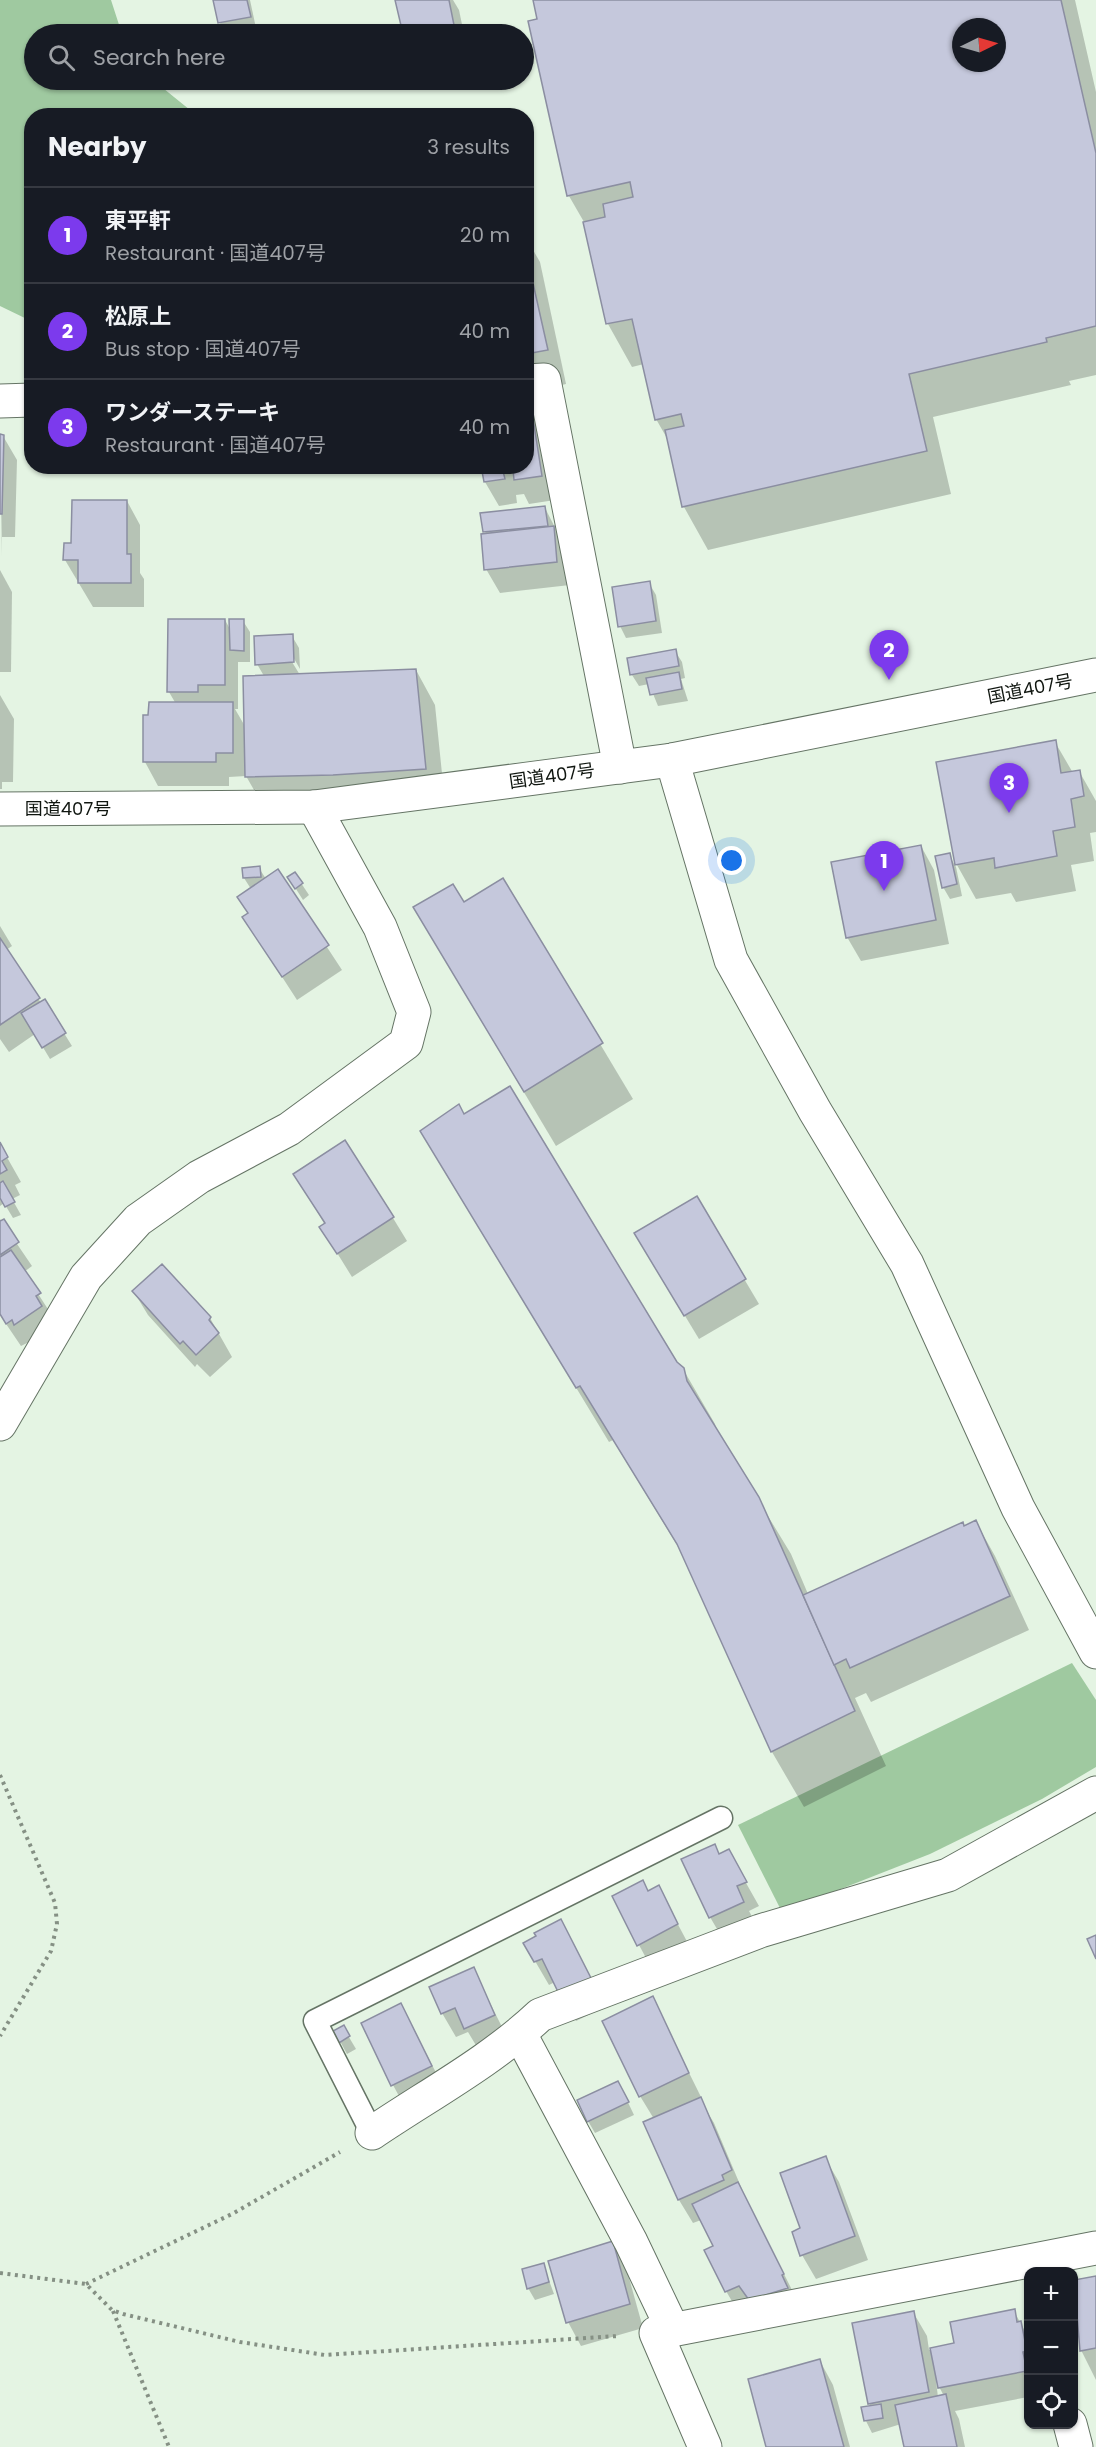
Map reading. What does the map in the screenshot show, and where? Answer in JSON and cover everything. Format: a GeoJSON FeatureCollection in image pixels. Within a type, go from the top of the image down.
{"type":"FeatureCollection","features":[{"type":"Feature","properties":{"kind":"main road"},"geometry":{"type":"LineString","coordinates":[[534,381],[544,380],[620,767]]}},
{"type":"Feature","properties":{"kind":"main road"},"geometry":{"type":"LineString","coordinates":[[0,401],[24,400]]}},
{"type":"Feature","properties":{"kind":"main road","name":"国道407号"},"geometry":{"type":"LineString","coordinates":[[0,809],[314,807],[672,760],[1096,675]]}},
{"type":"Feature","properties":{"kind":"main road"},"geometry":{"type":"LineString","coordinates":[[672,760],[731,960],[815,1111],[907,1264],[1018,1508],[1096,1652]]}},
{"type":"Feature","properties":{"kind":"main road"},"geometry":{"type":"LineString","coordinates":[[0,1424],[86,1277],[138,1220],[199,1178],[289,1129],[406,1043],[414,1012],[380,927],[314,807]]}},
{"type":"Feature","properties":{"kind":"main road"},"geometry":{"type":"LineString","coordinates":[[372,2133],[440,2090],[520,2034],[540,2015],[760,1931],[948,1875],[1096,1793]]}},
{"type":"Feature","properties":{"kind":"main road"},"geometry":{"type":"LineString","coordinates":[[520,2034],[631,2241],[705,2447]]}},
{"type":"Feature","properties":{"kind":"main road"},"geometry":{"type":"LineString","coordinates":[[1030,2267],[1096,2248]]}},
{"type":"Feature","properties":{"kind":"main road"},"geometry":{"type":"LineString","coordinates":[[665,2332],[1024,2269]]}},
{"type":"Feature","properties":{"kind":"main road"},"geometry":{"type":"LineString","coordinates":[[1071,2429],[1076,2447]]}},
{"type":"Feature","properties":{"kind":"lane"},"geometry":{"type":"LineString","coordinates":[[372,2133],[315,2021],[721,1818]]}},
{"type":"Feature","properties":{"kind":"path"},"geometry":{"type":"LineString","coordinates":[[0,1775],[55,1903],[57,1924],[51,1951],[0,2036]]}},
{"type":"Feature","properties":{"kind":"path"},"geometry":{"type":"LineString","coordinates":[[0,2273],[86,2284],[234,2213],[372,2133]]}},
{"type":"Feature","properties":{"kind":"path"},"geometry":{"type":"LineString","coordinates":[[86,2284],[112,2310],[169,2447]]}},
{"type":"Feature","properties":{"kind":"path"},"geometry":{"type":"LineString","coordinates":[[112,2310],[240,2342],[325,2355],[665,2332]]}},
{"type":"Feature","properties":{"kind":"green space"},"geometry":{"type":"Polygon","coordinates":[[[0,0],[111,0],[119,24],[24,24],[24,90],[165,90],[188,108],[24,108],[24,318],[0,306],[0,0]]]}},
{"type":"Feature","properties":{"kind":"green space"},"geometry":{"type":"Polygon","coordinates":[[[1072,1663],[1096,1700],[1096,1767],[1042,1799],[930,1854],[782,1912],[738,1825],[1072,1663]]]}},
{"type":"Feature","properties":{"kind":"building"},"geometry":{"type":"Polygon","coordinates":[[[213,0],[247,0],[251,17],[218,23],[213,0]]]}},
{"type":"Feature","properties":{"kind":"building"},"geometry":{"type":"Polygon","coordinates":[[[395,0],[449,0],[454,24],[401,24],[395,0]]]}},
{"type":"Feature","properties":{"kind":"building"},"geometry":{"type":"Polygon","coordinates":[[[533,0],[1061,0],[1096,153],[1096,326],[1046,338],[1047,342],[909,374],[927,451],[682,507],[665,430],[684,426],[681,414],[655,420],[632,319],[606,324],[583,222],[605,217],[603,204],[633,197],[630,182],[567,196],[534,48],[534,24],[529,24],[528,21],[537,19],[533,0]]]}},
{"type":"Feature","properties":{"kind":"building"},"geometry":{"type":"Polygon","coordinates":[[[534,288],[548,350],[534,353],[534,288]]]}},
{"type":"Feature","properties":{"kind":"building"},"geometry":{"type":"Polygon","coordinates":[[[534,425],[542,476],[514,480],[513,474],[534,474],[534,425]]]}},
{"type":"Feature","properties":{"kind":"building"},"geometry":{"type":"Polygon","coordinates":[[[0,434],[4,435],[2,514],[0,514],[0,434]]]}},
{"type":"Feature","properties":{"kind":"building"},"geometry":{"type":"Polygon","coordinates":[[[482,474],[504,474],[505,479],[484,482],[482,474]]]}},
{"type":"Feature","properties":{"kind":"building"},"geometry":{"type":"Polygon","coordinates":[[[72,500],[127,500],[127,554],[131,554],[131,583],[78,583],[78,560],[63,560],[64,543],[71,543],[72,500]]]}},
{"type":"Feature","properties":{"kind":"building"},"geometry":{"type":"Polygon","coordinates":[[[545,506],[548,526],[483,532],[480,513],[545,506]]]}},
{"type":"Feature","properties":{"kind":"building"},"geometry":{"type":"Polygon","coordinates":[[[554,526],[557,562],[484,570],[481,534],[554,526]]]}},
{"type":"Feature","properties":{"kind":"building"},"geometry":{"type":"Polygon","coordinates":[[[650,581],[656,621],[618,627],[612,587],[650,581]]]}},
{"type":"Feature","properties":{"kind":"building"},"geometry":{"type":"Polygon","coordinates":[[[168,619],[225,619],[225,685],[198,685],[198,692],[167,692],[168,619]]]}},
{"type":"Feature","properties":{"kind":"building"},"geometry":{"type":"Polygon","coordinates":[[[229,619],[244,619],[244,651],[230,650],[229,619]]]}},
{"type":"Feature","properties":{"kind":"building"},"geometry":{"type":"Polygon","coordinates":[[[293,634],[294,662],[255,665],[254,636],[293,634]]]}},
{"type":"Feature","properties":{"kind":"building"},"geometry":{"type":"Polygon","coordinates":[[[676,649],[679,666],[630,675],[627,658],[676,649]]]}},
{"type":"Feature","properties":{"kind":"building"},"geometry":{"type":"Polygon","coordinates":[[[416,669],[426,769],[333,775],[245,777],[243,676],[416,669]]]}},
{"type":"Feature","properties":{"kind":"building"},"geometry":{"type":"Polygon","coordinates":[[[679,672],[682,689],[650,695],[646,678],[679,672]]]}},
{"type":"Feature","properties":{"kind":"building"},"geometry":{"type":"Polygon","coordinates":[[[149,702],[233,702],[233,753],[216,753],[216,762],[143,762],[143,715],[148,715],[149,702]]]}},
{"type":"Feature","properties":{"kind":"building"},"geometry":{"type":"Polygon","coordinates":[[[1056,740],[1061,773],[1080,770],[1084,796],[1071,799],[1075,827],[1053,831],[1057,856],[995,868],[994,858],[955,865],[936,762],[1056,740]]]}},
{"type":"Feature","properties":{"kind":"building"},"geometry":{"type":"Polygon","coordinates":[[[921,845],[936,920],[846,938],[831,862],[921,845]]]}},
{"type":"Feature","properties":{"kind":"building"},"geometry":{"type":"Polygon","coordinates":[[[950,853],[957,884],[942,888],[935,856],[950,853]]]}},
{"type":"Feature","properties":{"kind":"building"},"geometry":{"type":"Polygon","coordinates":[[[260,866],[261,877],[243,878],[242,868],[260,866]]]}},
{"type":"Feature","properties":{"kind":"building"},"geometry":{"type":"Polygon","coordinates":[[[278,869],[329,945],[282,977],[242,917],[248,913],[237,897],[278,869]]]}},
{"type":"Feature","properties":{"kind":"building"},"geometry":{"type":"Polygon","coordinates":[[[295,872],[303,883],[295,889],[287,877],[295,872]]]}},
{"type":"Feature","properties":{"kind":"building"},"geometry":{"type":"Polygon","coordinates":[[[503,878],[603,1043],[524,1092],[413,907],[453,884],[464,902],[503,878]]]}},
{"type":"Feature","properties":{"kind":"building"},"geometry":{"type":"Polygon","coordinates":[[[0,938],[40,998],[0,1025],[0,938]]]}},
{"type":"Feature","properties":{"kind":"building"},"geometry":{"type":"Polygon","coordinates":[[[45,999],[66,1033],[42,1048],[21,1013],[45,999]]]}},
{"type":"Feature","properties":{"kind":"building"},"geometry":{"type":"Polygon","coordinates":[[[510,1086],[677,1362],[684,1368],[687,1381],[759,1497],[855,1711],[771,1752],[677,1544],[580,1386],[576,1388],[420,1131],[459,1104],[464,1114],[510,1086]]]}},
{"type":"Feature","properties":{"kind":"building"},"geometry":{"type":"Polygon","coordinates":[[[345,1140],[394,1217],[337,1254],[319,1227],[325,1223],[293,1174],[345,1140]]]}},
{"type":"Feature","properties":{"kind":"building"},"geometry":{"type":"Polygon","coordinates":[[[0,1142],[8,1157],[2,1161],[7,1170],[0,1174],[0,1142]]]}},
{"type":"Feature","properties":{"kind":"building"},"geometry":{"type":"Polygon","coordinates":[[[3,1181],[15,1202],[5,1207],[0,1198],[0,1183],[3,1181]]]}},
{"type":"Feature","properties":{"kind":"building"},"geometry":{"type":"Polygon","coordinates":[[[697,1196],[746,1279],[684,1316],[634,1233],[697,1196]]]}},
{"type":"Feature","properties":{"kind":"building"},"geometry":{"type":"Polygon","coordinates":[[[4,1219],[19,1242],[0,1255],[0,1221],[4,1219]]]}},
{"type":"Feature","properties":{"kind":"building"},"geometry":{"type":"Polygon","coordinates":[[[11,1250],[41,1293],[36,1296],[42,1306],[14,1325],[12,1320],[6,1324],[0,1314],[0,1257],[11,1250]]]}},
{"type":"Feature","properties":{"kind":"building"},"geometry":{"type":"Polygon","coordinates":[[[162,1264],[211,1317],[209,1320],[219,1333],[196,1355],[183,1341],[180,1344],[132,1291],[162,1264]]]}},
{"type":"Feature","properties":{"kind":"building"},"geometry":{"type":"Polygon","coordinates":[[[976,1520],[1010,1596],[850,1668],[846,1659],[834,1665],[803,1595],[963,1522],[964,1526],[976,1520]]]}},
{"type":"Feature","properties":{"kind":"building"},"geometry":{"type":"Polygon","coordinates":[[[715,1844],[719,1854],[729,1849],[747,1882],[737,1886],[744,1902],[709,1918],[681,1859],[715,1844]]]}},
{"type":"Feature","properties":{"kind":"building"},"geometry":{"type":"Polygon","coordinates":[[[643,1880],[648,1891],[659,1885],[678,1924],[637,1946],[612,1896],[643,1880]]]}},
{"type":"Feature","properties":{"kind":"building"},"geometry":{"type":"Polygon","coordinates":[[[561,1919],[593,1982],[561,1998],[542,1959],[534,1962],[523,1943],[536,1936],[534,1933],[561,1919]]]}},
{"type":"Feature","properties":{"kind":"building"},"geometry":{"type":"Polygon","coordinates":[[[1096,1935],[1096,1959],[1087,1939],[1096,1935]]]}},
{"type":"Feature","properties":{"kind":"building"},"geometry":{"type":"Polygon","coordinates":[[[474,1967],[495,2015],[464,2029],[455,2008],[441,2014],[429,1987],[474,1967]]]}},
{"type":"Feature","properties":{"kind":"building"},"geometry":{"type":"Polygon","coordinates":[[[653,1996],[689,2073],[639,2097],[602,2021],[653,1996]]]}},
{"type":"Feature","properties":{"kind":"building"},"geometry":{"type":"Polygon","coordinates":[[[401,2003],[432,2066],[391,2086],[361,2023],[401,2003]]]}},
{"type":"Feature","properties":{"kind":"building"},"geometry":{"type":"Polygon","coordinates":[[[344,2025],[350,2036],[339,2043],[333,2031],[344,2025]]]}},
{"type":"Feature","properties":{"kind":"building"},"geometry":{"type":"Polygon","coordinates":[[[618,2081],[629,2102],[587,2122],[577,2100],[618,2081]]]}},
{"type":"Feature","properties":{"kind":"building"},"geometry":{"type":"Polygon","coordinates":[[[701,2097],[732,2170],[722,2175],[724,2180],[678,2200],[643,2122],[701,2097]]]}},
{"type":"Feature","properties":{"kind":"building"},"geometry":{"type":"Polygon","coordinates":[[[826,2156],[855,2236],[800,2256],[792,2232],[800,2228],[780,2173],[826,2156]]]}},
{"type":"Feature","properties":{"kind":"building"},"geometry":{"type":"Polygon","coordinates":[[[738,2182],[784,2274],[782,2275],[788,2288],[749,2300],[739,2286],[725,2292],[704,2250],[713,2246],[692,2204],[738,2182]]]}},
{"type":"Feature","properties":{"kind":"building"},"geometry":{"type":"Polygon","coordinates":[[[613,2241],[630,2304],[566,2323],[548,2261],[613,2241]]]}},
{"type":"Feature","properties":{"kind":"building"},"geometry":{"type":"Polygon","coordinates":[[[544,2263],[549,2282],[527,2289],[522,2269],[544,2263]]]}},
{"type":"Feature","properties":{"kind":"building"},"geometry":{"type":"Polygon","coordinates":[[[1096,2276],[1096,2348],[1080,2351],[1078,2327],[1078,2279],[1096,2276]]]}},
{"type":"Feature","properties":{"kind":"building"},"geometry":{"type":"Polygon","coordinates":[[[1015,2309],[1017,2322],[1021,2321],[1024,2336],[1024,2372],[938,2388],[930,2348],[954,2343],[950,2322],[1015,2309]]]}},
{"type":"Feature","properties":{"kind":"building"},"geometry":{"type":"Polygon","coordinates":[[[914,2311],[929,2392],[868,2404],[852,2323],[914,2311]]]}},
{"type":"Feature","properties":{"kind":"building"},"geometry":{"type":"Polygon","coordinates":[[[820,2359],[844,2447],[766,2447],[748,2379],[820,2359]]]}},
{"type":"Feature","properties":{"kind":"building"},"geometry":{"type":"Polygon","coordinates":[[[946,2394],[957,2447],[904,2447],[895,2405],[946,2394]]]}},
{"type":"Feature","properties":{"kind":"building"},"geometry":{"type":"Polygon","coordinates":[[[881,2404],[883,2418],[864,2421],[861,2407],[881,2404]]]}},
{"type":"Feature","properties":{"kind":"place","name":"松原上"},"geometry":{"type":"Point","coordinates":[889,680]}},
{"type":"Feature","properties":{"kind":"place","name":"ワンダーステーキ"},"geometry":{"type":"Point","coordinates":[1009,813]}},
{"type":"Feature","properties":{"kind":"place","name":"東平軒"},"geometry":{"type":"Point","coordinates":[884,891]}}]}
